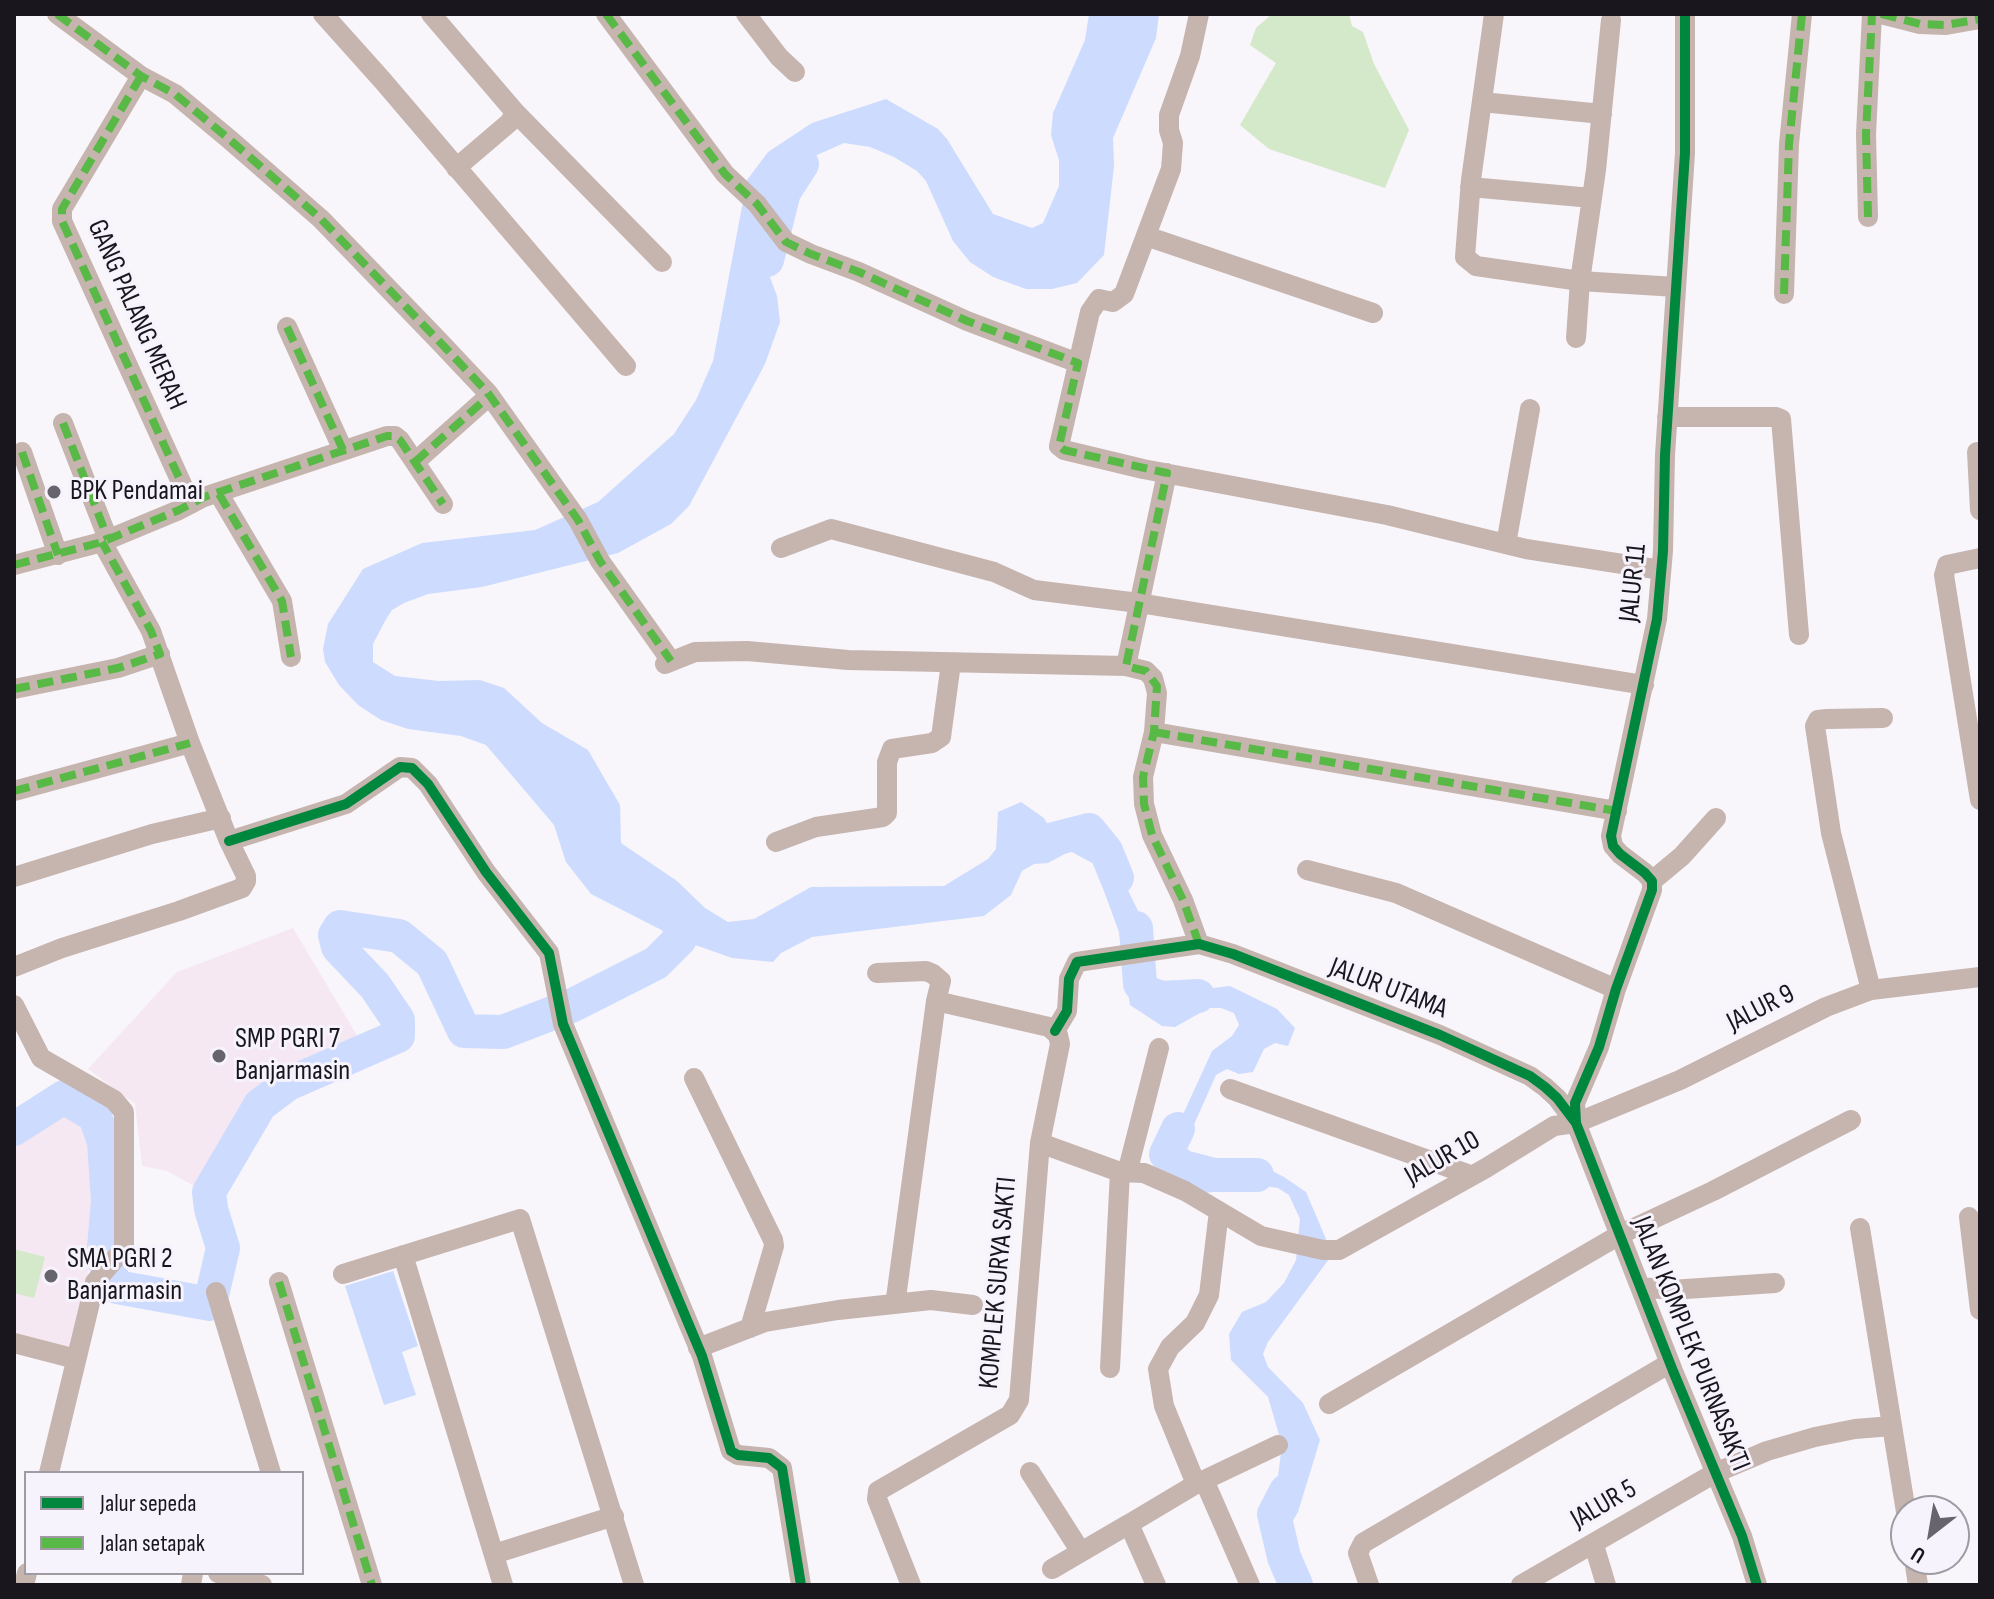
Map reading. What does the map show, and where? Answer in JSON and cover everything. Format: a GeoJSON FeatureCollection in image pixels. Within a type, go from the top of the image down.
{"type":"FeatureCollection","features":[{"type":"Feature","properties":{"kind":"street"},"geometry":{"type":"LineString","coordinates":[[57,14],[141,76],[175,94],[321,219],[489,396],[578,520],[600,561],[668,663],[695,652],[747,651],[813,659],[1126,666],[1146,671],[1157,686],[1154,732],[1143,777],[1146,817],[1199,944]]}},
{"type":"Feature","properties":{"kind":"street"},"geometry":{"type":"LineString","coordinates":[[323,14],[626,366]]}},
{"type":"Feature","properties":{"kind":"street"},"geometry":{"type":"LineString","coordinates":[[431,14],[515,112],[662,262]]}},
{"type":"Feature","properties":{"kind":"street"},"geometry":{"type":"LineString","coordinates":[[606,14],[725,174],[757,204],[786,242],[967,321],[1078,363]]}},
{"type":"Feature","properties":{"kind":"street"},"geometry":{"type":"LineString","coordinates":[[746,14],[779,57],[795,72]]}},
{"type":"Feature","properties":{"kind":"street"},"geometry":{"type":"LineString","coordinates":[[1199,14],[1190,56],[1169,115],[1173,143],[1171,169],[1124,294],[1118,301],[1099,299],[1090,312],[1059,446],[1064,450],[1167,473],[1387,515],[1506,544],[1661,570]]}},
{"type":"Feature","properties":{"kind":"street"},"geometry":{"type":"LineString","coordinates":[[1494,14],[1470,187],[1464,252],[1470,262],[1476,266],[1580,281],[1676,287]]}},
{"type":"Feature","properties":{"kind":"street","name":"JALUR 11"},"geometry":{"type":"LineString","coordinates":[[1652,881],[1613,846],[1611,836],[1657,619],[1685,153],[1685,14]]}},
{"type":"Feature","properties":{"kind":"street"},"geometry":{"type":"LineString","coordinates":[[1784,294],[1789,144],[1802,14]]}},
{"type":"Feature","properties":{"kind":"street"},"geometry":{"type":"LineString","coordinates":[[1868,217],[1866,134],[1872,14]]}},
{"type":"Feature","properties":{"kind":"street"},"geometry":{"type":"LineString","coordinates":[[1881,14],[1920,24],[1946,25],[1980,19]]}},
{"type":"Feature","properties":{"kind":"street"},"geometry":{"type":"LineString","coordinates":[[1576,338],[1611,20]]}},
{"type":"Feature","properties":{"kind":"street","name":"GANG PALANG MERAH"},"geometry":{"type":"LineString","coordinates":[[141,76],[61,214],[191,504]]}},
{"type":"Feature","properties":{"kind":"street"},"geometry":{"type":"LineString","coordinates":[[1482,102],[1602,114]]}},
{"type":"Feature","properties":{"kind":"street"},"geometry":{"type":"LineString","coordinates":[[456,168],[510,122],[515,112]]}},
{"type":"Feature","properties":{"kind":"street"},"geometry":{"type":"LineString","coordinates":[[1470,187],[1592,198]]}},
{"type":"Feature","properties":{"kind":"street"},"geometry":{"type":"LineString","coordinates":[[1146,236],[1373,313]]}},
{"type":"Feature","properties":{"kind":"street"},"geometry":{"type":"LineString","coordinates":[[287,327],[343,450]]}},
{"type":"Feature","properties":{"kind":"street"},"geometry":{"type":"LineString","coordinates":[[415,462],[489,396]]}},
{"type":"Feature","properties":{"kind":"street"},"geometry":{"type":"LineString","coordinates":[[1506,544],[1530,409]]}},
{"type":"Feature","properties":{"kind":"street"},"geometry":{"type":"LineString","coordinates":[[1667,417],[1781,419],[1799,635]]}},
{"type":"Feature","properties":{"kind":"street"},"geometry":{"type":"LineString","coordinates":[[14,967],[242,888],[246,876],[190,743],[151,631],[105,540],[63,423]]}},
{"type":"Feature","properties":{"kind":"street"},"geometry":{"type":"LineString","coordinates":[[14,565],[105,540],[191,504],[378,438],[395,436],[443,504]]}},
{"type":"Feature","properties":{"kind":"street"},"geometry":{"type":"LineString","coordinates":[[22,452],[58,555]]}},
{"type":"Feature","properties":{"kind":"street"},"geometry":{"type":"LineString","coordinates":[[1977,452],[1980,510]]}},
{"type":"Feature","properties":{"kind":"street"},"geometry":{"type":"LineString","coordinates":[[1126,666],[1167,473]]}},
{"type":"Feature","properties":{"kind":"street"},"geometry":{"type":"LineString","coordinates":[[219,494],[282,601],[291,657]]}},
{"type":"Feature","properties":{"kind":"street"},"geometry":{"type":"LineString","coordinates":[[781,548],[831,529],[994,572],[1034,590],[1139,603],[1644,685]]}},
{"type":"Feature","properties":{"kind":"street"},"geometry":{"type":"LineString","coordinates":[[1980,558],[1945,567],[1980,800]]}},
{"type":"Feature","properties":{"kind":"street"},"geometry":{"type":"LineString","coordinates":[[14,689],[118,668],[160,654]]}},
{"type":"Feature","properties":{"kind":"street"},"geometry":{"type":"LineString","coordinates":[[776,842],[816,827],[883,817],[887,813],[887,762],[892,749],[932,743],[941,737],[951,663]]}},
{"type":"Feature","properties":{"kind":"street"},"geometry":{"type":"LineString","coordinates":[[1871,990],[1831,833],[1815,726],[1818,720],[1883,718]]}},
{"type":"Feature","properties":{"kind":"street"},"geometry":{"type":"LineString","coordinates":[[1154,732],[1617,811]]}},
{"type":"Feature","properties":{"kind":"street"},"geometry":{"type":"LineString","coordinates":[[14,791],[190,743]]}},
{"type":"Feature","properties":{"kind":"street"},"geometry":{"type":"LineString","coordinates":[[229,841],[346,804],[400,767],[412,768],[428,784],[486,872],[549,953],[563,1024],[698,1348],[731,1451],[738,1455],[769,1458],[782,1468],[801,1585]]}},
{"type":"Feature","properties":{"kind":"street"},"geometry":{"type":"LineString","coordinates":[[14,877],[152,834],[221,818]]}},
{"type":"Feature","properties":{"kind":"street"},"geometry":{"type":"LineString","coordinates":[[1576,1123],[1575,1103],[1599,1047],[1616,989],[1650,899],[1652,881],[1682,856],[1716,818]]}},
{"type":"Feature","properties":{"kind":"street"},"geometry":{"type":"LineString","coordinates":[[1307,870],[1390,891],[1616,989]]}},
{"type":"Feature","properties":{"kind":"street","name":"JALUR UTAMA"},"geometry":{"type":"LineString","coordinates":[[1055,1031],[1067,1011],[1069,979],[1077,962],[1199,944],[1233,954],[1440,1035],[1530,1076],[1557,1098],[1576,1123]]}},
{"type":"Feature","properties":{"kind":"street"},"geometry":{"type":"LineString","coordinates":[[877,973],[926,971],[941,981],[896,1298]]}},
{"type":"Feature","properties":{"kind":"street","name":"JALUR 9"},"geometry":{"type":"LineString","coordinates":[[1576,1123],[1680,1080],[1826,1007],[1871,990],[1980,977]]}},
{"type":"Feature","properties":{"kind":"street"},"geometry":{"type":"LineString","coordinates":[[936,1001],[1040,1024],[1055,1031],[1060,1044],[1040,1143]]}},
{"type":"Feature","properties":{"kind":"street"},"geometry":{"type":"LineString","coordinates":[[14,1005],[20,1033],[41,1058],[114,1100],[124,1112],[124,1246],[95,1282],[49,1471]]}},
{"type":"Feature","properties":{"kind":"street"},"geometry":{"type":"LineString","coordinates":[[1110,1368],[1123,1173],[1159,1048]]}},
{"type":"Feature","properties":{"kind":"street"},"geometry":{"type":"LineString","coordinates":[[694,1078],[773,1240],[774,1246],[750,1328]]}},
{"type":"Feature","properties":{"kind":"street"},"geometry":{"type":"LineString","coordinates":[[1230,1089],[1470,1175]]}},
{"type":"Feature","properties":{"kind":"street"},"geometry":{"type":"LineString","coordinates":[[1329,1404],[1621,1234],[1851,1120]]}},
{"type":"Feature","properties":{"kind":"street","name":"JALUR 10"},"geometry":{"type":"LineString","coordinates":[[1339,1250],[1486,1168],[1554,1126],[1576,1123]]}},
{"type":"Feature","properties":{"kind":"street","name":"JALAN KOMPLEK PURNASAKTI"},"geometry":{"type":"LineString","coordinates":[[1576,1123],[1742,1536],[1757,1585]]}},
{"type":"Feature","properties":{"kind":"street","name":"KOMPLEK SURYA SAKTI"},"geometry":{"type":"LineString","coordinates":[[911,1585],[877,1499],[878,1491],[1010,1415],[1016,1408],[1040,1143],[1123,1173],[1144,1173],[1185,1191],[1261,1236],[1339,1250]]}},
{"type":"Feature","properties":{"kind":"street"},"geometry":{"type":"LineString","coordinates":[[1219,1211],[1209,1295],[1195,1323],[1170,1347],[1158,1369],[1164,1406],[1250,1585]]}},
{"type":"Feature","properties":{"kind":"street"},"geometry":{"type":"LineString","coordinates":[[1969,1217],[1980,1310]]}},
{"type":"Feature","properties":{"kind":"street"},"geometry":{"type":"LineString","coordinates":[[343,1274],[520,1219],[634,1585]]}},
{"type":"Feature","properties":{"kind":"street"},"geometry":{"type":"LineString","coordinates":[[1860,1228],[1903,1495]]}},
{"type":"Feature","properties":{"kind":"street"},"geometry":{"type":"LineString","coordinates":[[403,1255],[503,1585]]}},
{"type":"Feature","properties":{"kind":"street"},"geometry":{"type":"LineString","coordinates":[[279,1282],[372,1585]]}},
{"type":"Feature","properties":{"kind":"street"},"geometry":{"type":"LineString","coordinates":[[1641,1287],[1671,1290],[1775,1283]]}},
{"type":"Feature","properties":{"kind":"street"},"geometry":{"type":"LineString","coordinates":[[216,1292],[270,1471]]}},
{"type":"Feature","properties":{"kind":"street"},"geometry":{"type":"LineString","coordinates":[[698,1348],[765,1322],[838,1310],[931,1300],[973,1305]]}},
{"type":"Feature","properties":{"kind":"street"},"geometry":{"type":"LineString","coordinates":[[14,1343],[76,1359]]}},
{"type":"Feature","properties":{"kind":"street"},"geometry":{"type":"LineString","coordinates":[[1369,1585],[1358,1553],[1363,1543],[1670,1363]]}},
{"type":"Feature","properties":{"kind":"street","name":"JALUR 5"},"geometry":{"type":"LineString","coordinates":[[1521,1585],[1715,1473],[1767,1451],[1815,1437],[1892,1426]]}},
{"type":"Feature","properties":{"kind":"street"},"geometry":{"type":"LineString","coordinates":[[1052,1569],[1200,1482],[1278,1445]]}},
{"type":"Feature","properties":{"kind":"street"},"geometry":{"type":"LineString","coordinates":[[1030,1472],[1081,1552]]}},
{"type":"Feature","properties":{"kind":"street"},"geometry":{"type":"LineString","coordinates":[[494,1554],[614,1516]]}},
{"type":"Feature","properties":{"kind":"street"},"geometry":{"type":"LineString","coordinates":[[1129,1524],[1156,1585]]}},
{"type":"Feature","properties":{"kind":"street"},"geometry":{"type":"LineString","coordinates":[[1594,1545],[1606,1585]]}},
{"type":"Feature","properties":{"kind":"street"},"geometry":{"type":"LineString","coordinates":[[225,1575],[262,1585]]}},
{"type":"Feature","properties":{"kind":"shaded area","name":"SMP PGRI 7 Banjarmasin"},"geometry":{"type":"Polygon","coordinates":[[[293,928],[362,1044],[256,1100],[207,1193],[167,1171],[142,1166],[135,1104],[88,1069],[177,972],[293,928]]]}},
{"type":"Feature","properties":{"kind":"shaded area","name":"SMA PGRI 2 Banjarmasin"},"geometry":{"type":"Polygon","coordinates":[[[61,1111],[93,1127],[102,1214],[70,1348],[14,1337],[14,1137],[61,1111]]]}},
{"type":"Feature","properties":{"kind":"green space"},"geometry":{"type":"Polygon","coordinates":[[[1272,14],[1349,14],[1352,26],[1363,32],[1374,64],[1409,130],[1385,188],[1269,149],[1240,125],[1276,63],[1250,45],[1256,28],[1272,14]]]}},
{"type":"Feature","properties":{"kind":"green space"},"geometry":{"type":"Polygon","coordinates":[[[14,1249],[45,1257],[34,1298],[14,1293],[14,1249]]]}},
{"type":"Feature","properties":{"kind":"water"},"geometry":{"type":"Polygon","coordinates":[[[1089,14],[1159,14],[1156,38],[1113,138],[1114,166],[1104,255],[1077,283],[1052,289],[1026,289],[993,277],[970,262],[953,241],[926,181],[917,171],[894,157],[870,147],[844,143],[808,159],[791,181],[775,216],[768,272],[777,296],[780,322],[765,364],[689,506],[671,524],[618,553],[482,587],[428,594],[404,603],[392,610],[385,621],[373,644],[373,662],[395,676],[439,681],[480,680],[504,688],[542,723],[588,750],[620,805],[621,843],[677,881],[705,908],[728,922],[754,919],[811,887],[944,886],[988,859],[996,849],[998,812],[1021,802],[1044,818],[1050,829],[1088,832],[1107,848],[1154,943],[1154,955],[1138,976],[1139,988],[1150,995],[1230,986],[1277,1009],[1295,1028],[1288,1046],[1275,1043],[1264,1049],[1253,1072],[1239,1074],[1227,1069],[1216,1075],[1180,1156],[1183,1168],[1194,1175],[1207,1177],[1255,1162],[1284,1177],[1306,1192],[1326,1239],[1329,1259],[1268,1342],[1263,1354],[1268,1367],[1303,1403],[1320,1440],[1298,1512],[1291,1524],[1275,1535],[1268,1511],[1275,1499],[1282,1445],[1268,1397],[1231,1360],[1229,1334],[1242,1312],[1266,1302],[1284,1283],[1296,1260],[1300,1219],[1289,1195],[1278,1188],[1264,1186],[1196,1194],[1158,1169],[1212,1051],[1232,1036],[1239,1025],[1234,1013],[1209,1008],[1175,1027],[1162,1026],[1130,1005],[1119,932],[1094,864],[1070,851],[1048,863],[1034,864],[1022,871],[1011,895],[984,916],[812,937],[781,953],[773,962],[732,958],[681,940],[591,894],[566,862],[554,825],[486,745],[461,736],[408,729],[381,720],[358,705],[339,685],[325,662],[323,649],[328,624],[363,569],[422,543],[535,530],[598,502],[674,434],[696,400],[713,361],[747,180],[768,152],[812,123],[886,99],[938,129],[993,214],[1032,228],[1043,223],[1059,186],[1059,160],[1051,135],[1053,113],[1085,40],[1089,14]]]}},
{"type":"Feature","properties":{"kind":"water"},"geometry":{"type":"Polygon","coordinates":[[[393,1271],[418,1346],[402,1352],[416,1395],[384,1405],[345,1286],[393,1271]]]}},
{"type":"Feature","properties":{"kind":"waterway"},"geometry":{"type":"LineString","coordinates":[[767,260],[784,192],[802,164]]}},
{"type":"Feature","properties":{"kind":"waterway"},"geometry":{"type":"LineString","coordinates":[[1041,845],[1089,830],[1106,851],[1117,878]]}},
{"type":"Feature","properties":{"kind":"waterway"},"geometry":{"type":"LineString","coordinates":[[14,1129],[64,1097],[95,1116],[104,1142],[108,1201],[103,1259],[117,1287],[210,1304],[223,1248],[209,1192],[260,1105],[288,1084],[398,1036],[398,1020],[375,986],[338,947],[335,935],[340,927],[399,936],[432,963],[464,1031],[503,1032],[571,1006],[656,963],[680,939],[679,908]]}},
{"type":"Feature","properties":{"kind":"waterway"},"geometry":{"type":"LineString","coordinates":[[1136,928],[1140,984],[1147,993],[1162,998],[1198,996]]}},
{"type":"Feature","properties":{"kind":"waterway"},"geometry":{"type":"LineString","coordinates":[[1178,1129],[1166,1154],[1183,1167],[1214,1175],[1257,1175]]}},
{"type":"Feature","properties":{"kind":"waterway"},"geometry":{"type":"LineString","coordinates":[[1286,1491],[1274,1514],[1284,1557],[1296,1585]]}},
{"type":"Feature","properties":{"kind":"marked path"},"geometry":{"type":"LineString","coordinates":[[57,14],[141,76],[175,94],[229,139],[321,219],[437,339],[488,393],[578,520],[600,561],[671,661]]}},
{"type":"Feature","properties":{"kind":"marked path"},"geometry":{"type":"LineString","coordinates":[[606,14],[725,174],[757,204],[786,242],[967,321],[1078,363],[1059,446],[1064,450],[1167,473],[1126,666],[1146,671],[1157,686],[1154,732],[1143,777],[1144,804],[1152,835],[1183,900],[1199,944]]}},
{"type":"Feature","properties":{"kind":"marked path"},"geometry":{"type":"LineString","coordinates":[[1784,294],[1789,144],[1802,14]]}},
{"type":"Feature","properties":{"kind":"marked path"},"geometry":{"type":"LineString","coordinates":[[1868,217],[1866,134],[1872,14]]}},
{"type":"Feature","properties":{"kind":"marked path"},"geometry":{"type":"LineString","coordinates":[[1881,14],[1920,24],[1946,25],[1980,19]]}},
{"type":"Feature","properties":{"kind":"marked path"},"geometry":{"type":"LineString","coordinates":[[141,76],[62,209],[62,221],[191,504]]}},
{"type":"Feature","properties":{"kind":"marked path"},"geometry":{"type":"LineString","coordinates":[[287,327],[343,450]]}},
{"type":"Feature","properties":{"kind":"marked path"},"geometry":{"type":"LineString","coordinates":[[415,462],[489,396]]}},
{"type":"Feature","properties":{"kind":"marked path"},"geometry":{"type":"LineString","coordinates":[[63,423],[108,539]]}},
{"type":"Feature","properties":{"kind":"marked path"},"geometry":{"type":"LineString","coordinates":[[14,565],[102,542],[204,497],[387,436],[400,440],[443,504]]}},
{"type":"Feature","properties":{"kind":"marked path"},"geometry":{"type":"LineString","coordinates":[[22,452],[58,555]]}},
{"type":"Feature","properties":{"kind":"marked path"},"geometry":{"type":"LineString","coordinates":[[219,494],[282,601],[291,657]]}},
{"type":"Feature","properties":{"kind":"marked path"},"geometry":{"type":"LineString","coordinates":[[14,689],[118,668],[160,654],[151,631],[102,542]]}},
{"type":"Feature","properties":{"kind":"marked path"},"geometry":{"type":"LineString","coordinates":[[1154,732],[1617,811]]}},
{"type":"Feature","properties":{"kind":"marked path"},"geometry":{"type":"LineString","coordinates":[[14,791],[190,743]]}},
{"type":"Feature","properties":{"kind":"marked path"},"geometry":{"type":"LineString","coordinates":[[279,1282],[372,1585]]}},
{"type":"Feature","properties":{"kind":"cycle path"},"geometry":{"type":"LineString","coordinates":[[1576,1123],[1575,1103],[1599,1047],[1616,989],[1652,890],[1652,881],[1620,854],[1613,846],[1611,836],[1657,619],[1685,153],[1685,14]]}},
{"type":"Feature","properties":{"kind":"cycle path"},"geometry":{"type":"LineString","coordinates":[[229,841],[346,804],[400,767],[412,768],[428,784],[486,872],[549,953],[563,1024],[702,1356],[731,1451],[738,1455],[769,1458],[782,1468],[801,1585]]}},
{"type":"Feature","properties":{"kind":"cycle path"},"geometry":{"type":"LineString","coordinates":[[1055,1031],[1067,1011],[1069,979],[1077,962],[1199,944],[1233,954],[1440,1035],[1530,1076],[1545,1087],[1576,1123],[1673,1371],[1742,1536],[1757,1585]]}},
{"type":"Feature","properties":{"kind":"place","name":"BPK Pendamai"},"geometry":{"type":"Point","coordinates":[54,492]}},
{"type":"Feature","properties":{"kind":"place","name":"SMP PGRI 7 Banjarmasin"},"geometry":{"type":"Point","coordinates":[219,1056]}},
{"type":"Feature","properties":{"kind":"place","name":"SMA PGRI 2 Banjarmasin"},"geometry":{"type":"Point","coordinates":[51,1276]}}]}
